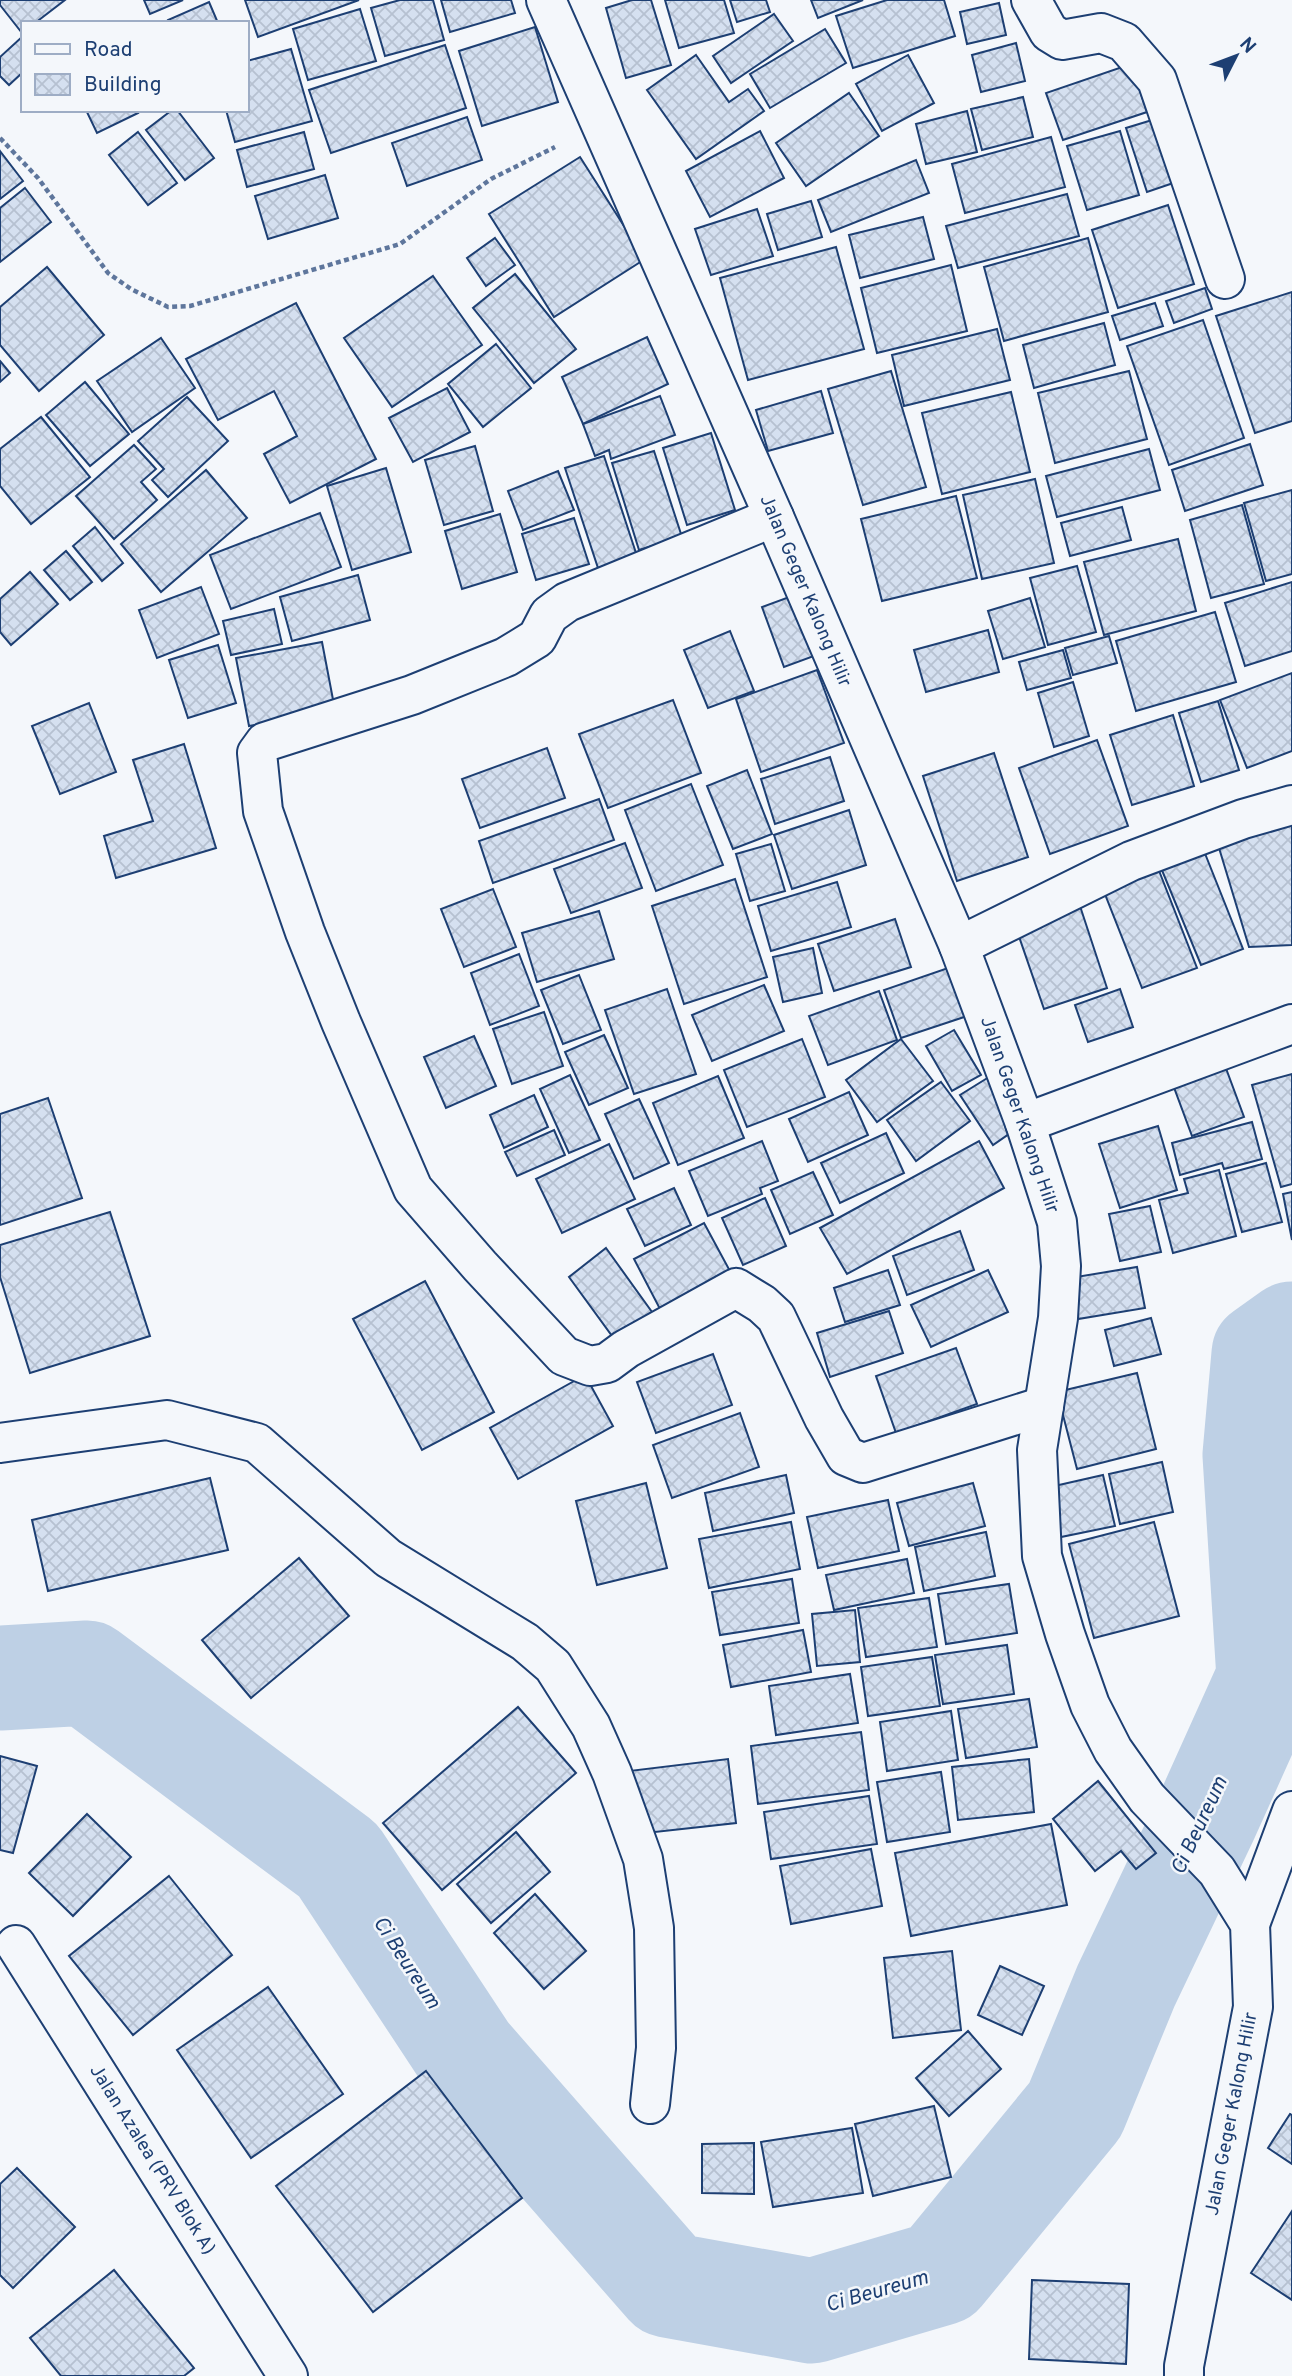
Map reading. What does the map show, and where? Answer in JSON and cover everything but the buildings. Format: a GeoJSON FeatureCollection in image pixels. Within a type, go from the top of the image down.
{"type":"FeatureCollection","features":[{"type":"Feature","properties":{"kind":"street","name":"Jalan Geger Kalong Hilir"},"geometry":{"type":"LineString","coordinates":[[546,0],[959,946],[1025,1123],[1057,1222],[1061,1266],[1058,1318],[1037,1450],[1042,1556],[1065,1634],[1090,1704],[1113,1750],[1147,1798],[1217,1871],[1250,1924],[1253,2007],[1184,2376]]}},
{"type":"Feature","properties":{"kind":"street"},"geometry":{"type":"LineString","coordinates":[[1031,0],[1049,32],[1062,40],[1101,33],[1124,42],[1157,80],[1226,279]]}},
{"type":"Feature","properties":{"kind":"street"},"geometry":{"type":"LineString","coordinates":[[774,517],[567,602],[550,615],[537,638],[506,657],[412,695],[265,742],[257,753],[262,811],[305,932],[341,1022],[413,1188],[480,1266],[564,1356],[590,1366],[607,1363],[626,1349],[736,1288],[762,1304],[776,1317],[824,1418],[846,1456],[863,1463],[1044,1406]]}},
{"type":"Feature","properties":{"kind":"street"},"geometry":{"type":"LineString","coordinates":[[959,946],[1131,861],[1243,819],[1292,805]]}},
{"type":"Feature","properties":{"kind":"street"},"geometry":{"type":"LineString","coordinates":[[1025,1123],[1292,1024]]}},
{"type":"Feature","properties":{"kind":"street"},"geometry":{"type":"LineString","coordinates":[[0,1443],[167,1420],[257,1443],[388,1558],[525,1642],[553,1666],[591,1726],[612,1773],[643,1859],[654,1928],[656,2048],[650,2104]]}},
{"type":"Feature","properties":{"kind":"street"},"geometry":{"type":"LineString","coordinates":[[1250,1924],[1292,1811]]}},
{"type":"Feature","properties":{"kind":"street","name":"Jalan Azalea (PRV Blok A)"},"geometry":{"type":"LineString","coordinates":[[16,1945],[288,2376]]}},
{"type":"Feature","properties":{"kind":"path"},"geometry":{"type":"LineString","coordinates":[[0,138],[38,178],[108,273],[131,289],[168,307],[190,306],[400,244],[491,179],[600,125]]}},
{"type":"Feature","properties":{"kind":"waterway","name":"Ci Beureum"},"geometry":{"type":"LineString","coordinates":[[0,1678],[87,1673],[338,1860],[466,2054],[668,2285],[812,2311],[941,2273],[1075,2110],[1126,1986],[1269,1678],[1255,1455],[1264,1354],[1292,1334]]}}]}
